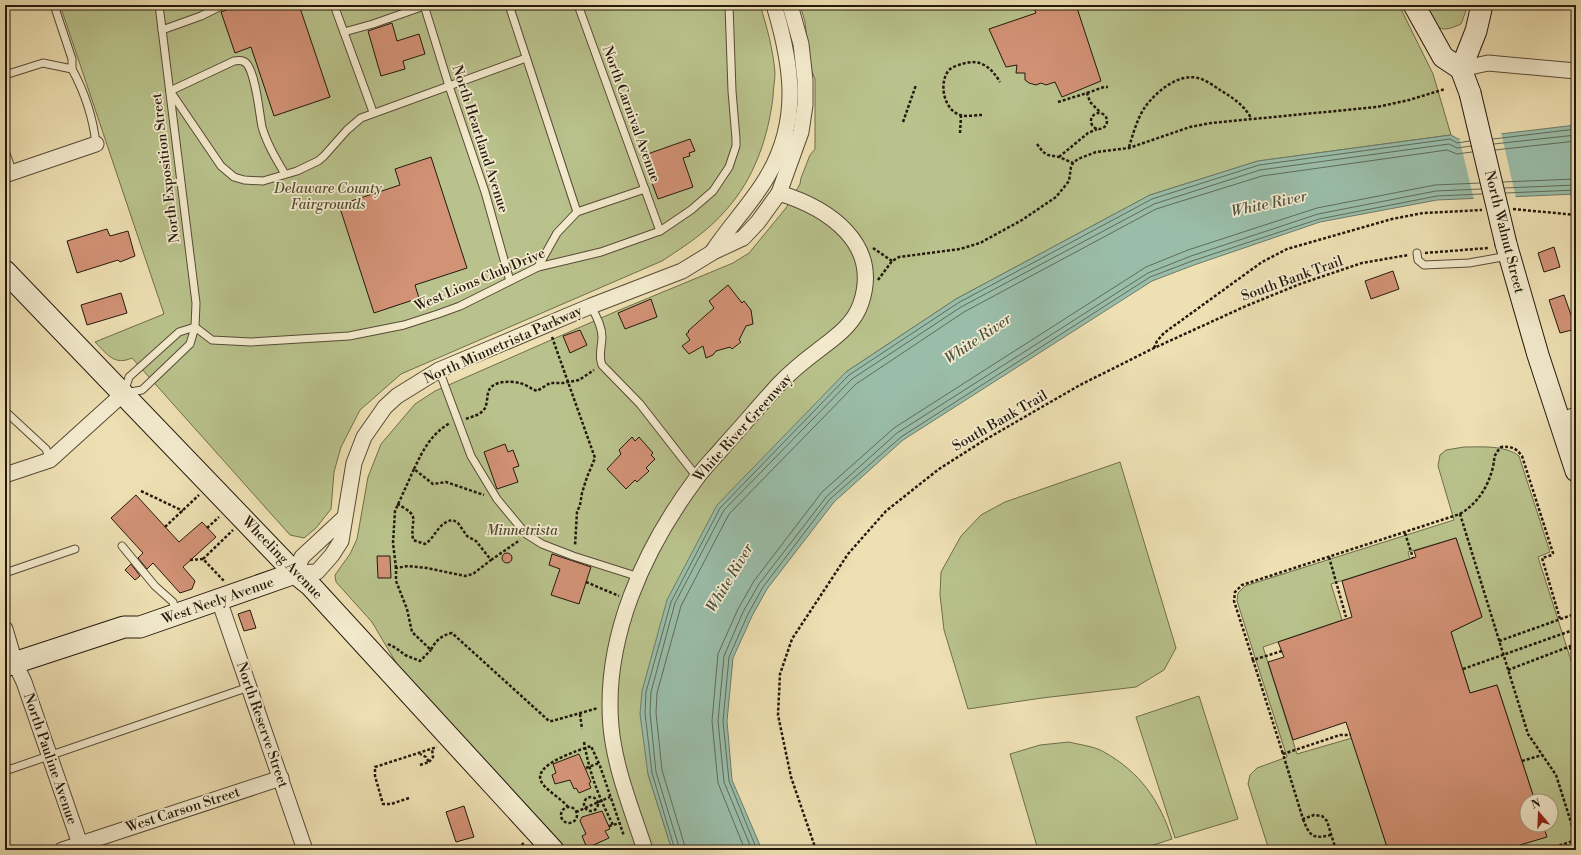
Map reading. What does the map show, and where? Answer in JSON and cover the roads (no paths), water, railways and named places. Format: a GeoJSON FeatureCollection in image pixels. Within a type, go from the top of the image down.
{"type":"FeatureCollection","features":[{"type":"Feature","properties":{"kind":"main road"},"geometry":{"type":"LineString","coordinates":[[1414,5],[1443,58],[1461,69],[1476,31],[1482,5]]}},
{"type":"Feature","properties":{"kind":"main road","name":"North Walnut Street"},"geometry":{"type":"LineString","coordinates":[[1461,69],[1470,93],[1501,249],[1536,348],[1567,418],[1576,471]]}},
{"type":"Feature","properties":{"kind":"main road","name":"Wheeling Avenue"},"geometry":{"type":"LineString","coordinates":[[5,271],[295,573],[310,586],[553,850]]}},
{"type":"Feature","properties":{"kind":"main road","name":"West Neely Avenue"},"geometry":{"type":"LineString","coordinates":[[11,670],[128,638],[140,627],[176,615],[223,592],[295,573]]}},
{"type":"Feature","properties":{"kind":"street","name":"North Minnetrista Parkway"},"geometry":{"type":"LineString","coordinates":[[713,252],[728,229],[748,205],[767,178],[778,156],[786,128],[791,97],[790,75],[787,53],[774,5]]}},
{"type":"Feature","properties":{"kind":"street","name":"North Minnetrista Parkway"},"geometry":{"type":"LineString","coordinates":[[295,573],[317,572],[332,556],[341,541],[354,463],[364,437],[385,407],[397,396],[439,370],[591,306],[682,271],[713,252],[743,238],[758,222],[778,193],[801,132],[805,105],[805,80],[801,44],[790,5]]}},
{"type":"Feature","properties":{"kind":"street"},"geometry":{"type":"LineString","coordinates":[[1461,69],[1488,63],[1576,71]]}},
{"type":"Feature","properties":{"kind":"street"},"geometry":{"type":"LineString","coordinates":[[9,174],[96,144]]}},
{"type":"Feature","properties":{"kind":"street"},"geometry":{"type":"LineString","coordinates":[[645,850],[618,768],[611,726],[610,696],[614,656],[639,577],[656,541],[678,504],[697,477],[782,382],[814,353],[849,325],[857,313],[864,290],[865,273],[861,254],[852,236],[823,212],[778,193]]}},
{"type":"Feature","properties":{"kind":"street"},"geometry":{"type":"LineString","coordinates":[[5,475],[50,460],[124,394]]}},
{"type":"Feature","properties":{"kind":"street"},"geometry":{"type":"LineString","coordinates":[[295,573],[302,557],[345,517]]}},
{"type":"Feature","properties":{"kind":"street","name":"North Reserve Street"},"geometry":{"type":"LineString","coordinates":[[223,592],[249,687],[305,850]]}},
{"type":"Feature","properties":{"kind":"street","name":"North Pauline Avenue"},"geometry":{"type":"LineString","coordinates":[[5,629],[11,670],[24,682],[80,844]]}},
{"type":"Feature","properties":{"kind":"street","name":"West Carson Street"},"geometry":{"type":"LineString","coordinates":[[62,850],[281,778]]}},
{"type":"Feature","properties":{"kind":"lane"},"geometry":{"type":"LineString","coordinates":[[54,5],[72,59],[72,69],[80,84],[94,122],[96,144]]}},
{"type":"Feature","properties":{"kind":"lane","name":"North Exposition Street"},"geometry":{"type":"LineString","coordinates":[[159,5],[196,303],[196,327]]}},
{"type":"Feature","properties":{"kind":"lane"},"geometry":{"type":"LineString","coordinates":[[162,30],[201,16],[224,5]]}},
{"type":"Feature","properties":{"kind":"lane"},"geometry":{"type":"LineString","coordinates":[[334,5],[374,112]]}},
{"type":"Feature","properties":{"kind":"lane"},"geometry":{"type":"LineString","coordinates":[[344,32],[373,24],[424,5]]}},
{"type":"Feature","properties":{"kind":"lane","name":"North Heartland Avenue"},"geometry":{"type":"LineString","coordinates":[[424,5],[448,86],[485,192],[510,281]]}},
{"type":"Feature","properties":{"kind":"lane"},"geometry":{"type":"LineString","coordinates":[[509,5],[577,212]]}},
{"type":"Feature","properties":{"kind":"lane","name":"North Carnival Avenue"},"geometry":{"type":"LineString","coordinates":[[578,5],[660,231]]}},
{"type":"Feature","properties":{"kind":"lane","name":"West Lions Club Drive"},"geometry":{"type":"LineString","coordinates":[[196,327],[212,340],[251,342],[349,336],[404,325],[460,306],[538,267],[601,252],[660,231],[691,210],[713,191],[722,179],[732,160],[736,139],[732,91],[729,5]]}},
{"type":"Feature","properties":{"kind":"lane"},"geometry":{"type":"LineString","coordinates":[[285,174],[271,152],[263,129],[251,71],[247,63],[240,60],[234,61],[170,90],[221,166],[234,177],[244,180],[263,181],[297,171],[318,161],[347,130],[361,118],[526,58]]}},
{"type":"Feature","properties":{"kind":"lane"},"geometry":{"type":"LineString","coordinates":[[5,75],[43,63],[72,69]]}},
{"type":"Feature","properties":{"kind":"lane"},"geometry":{"type":"LineString","coordinates":[[5,151],[9,174]]}},
{"type":"Feature","properties":{"kind":"lane"},"geometry":{"type":"LineString","coordinates":[[538,267],[557,233],[577,212],[645,189]]}},
{"type":"Feature","properties":{"kind":"lane"},"geometry":{"type":"LineString","coordinates":[[1417,253],[1418,260],[1424,265],[1469,263],[1501,249]]}},
{"type":"Feature","properties":{"kind":"lane"},"geometry":{"type":"LineString","coordinates":[[591,306],[601,330],[602,345],[599,357],[602,365],[640,404],[697,477]]}},
{"type":"Feature","properties":{"kind":"lane"},"geometry":{"type":"LineString","coordinates":[[196,327],[190,344],[142,390],[124,394],[128,378],[179,332],[196,327]]}},
{"type":"Feature","properties":{"kind":"lane"},"geometry":{"type":"LineString","coordinates":[[439,370],[471,456],[497,499],[526,534],[542,544],[573,556],[639,577]]}},
{"type":"Feature","properties":{"kind":"lane"},"geometry":{"type":"LineString","coordinates":[[5,411],[46,449],[50,460]]}},
{"type":"Feature","properties":{"kind":"lane"},"geometry":{"type":"LineString","coordinates":[[122,546],[155,586],[173,602],[176,615]]}},
{"type":"Feature","properties":{"kind":"lane"},"geometry":{"type":"LineString","coordinates":[[5,573],[75,549]]}},
{"type":"Feature","properties":{"kind":"lane"},"geometry":{"type":"LineString","coordinates":[[5,771],[249,687]]}},
{"type":"Feature","properties":{"kind":"water","name":"White River"},"geometry":{"type":"Polygon","coordinates":[[[1576,125],[1576,194],[1437,200],[1320,222],[1194,265],[1152,281],[903,440],[834,502],[767,589],[752,616],[733,658],[727,721],[732,780],[762,850],[672,850],[648,774],[640,714],[642,691],[667,600],[717,505],[846,372],[956,299],[1150,195],[1258,161],[1451,135],[1458,139],[1576,125]]]}},
{"type":"Feature","properties":{"kind":"park label","name":"Delaware County Fairgrounds"},"geometry":{"type":"Point","coordinates":[328,198]}},
{"type":"Feature","properties":{"kind":"park label","name":"Minnetrista"},"geometry":{"type":"Point","coordinates":[522,531]}}]}
